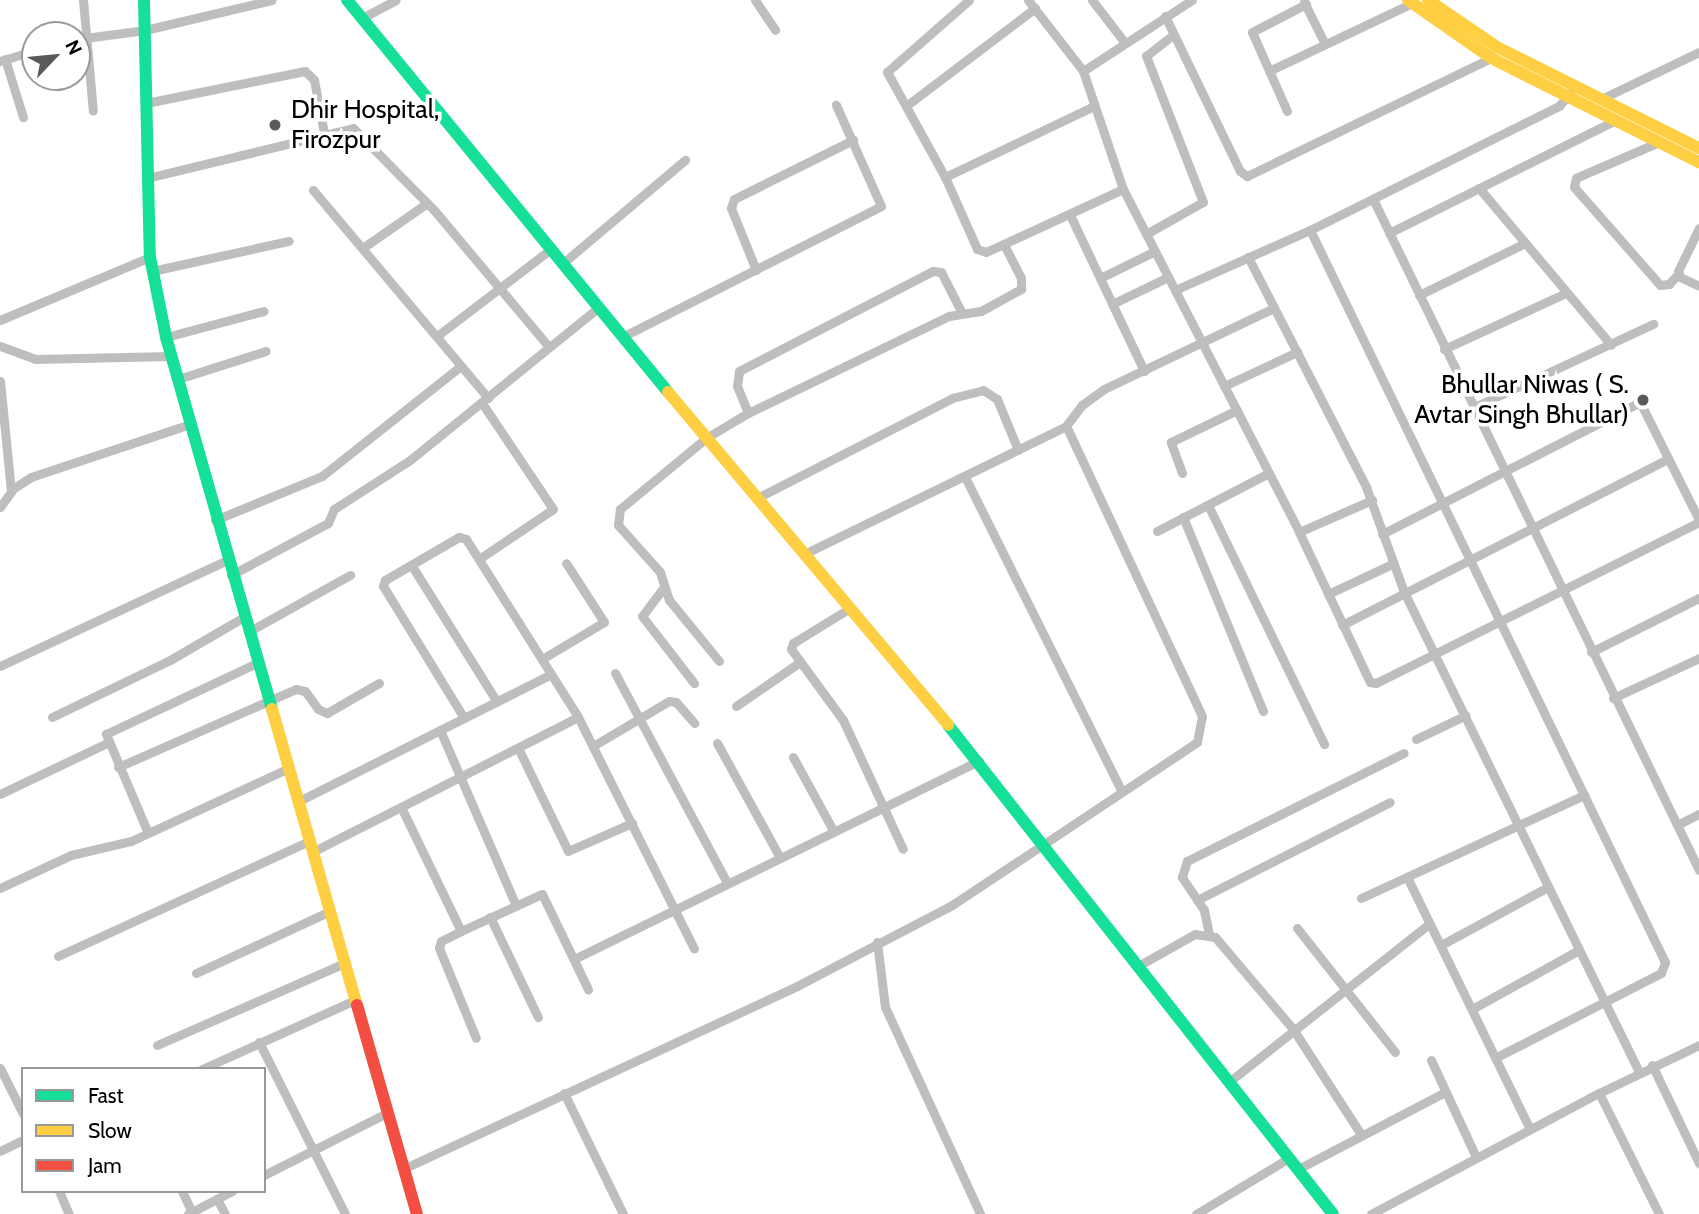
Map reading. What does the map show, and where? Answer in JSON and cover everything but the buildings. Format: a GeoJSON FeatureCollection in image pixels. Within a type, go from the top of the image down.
{"type":"FeatureCollection","features":[{"type":"Feature","properties":{"kind":"main road"},"geometry":{"type":"LineString","coordinates":[[144,0],[150,257],[170,356],[215,520],[299,801],[417,1214]]}},
{"type":"Feature","properties":{"kind":"main road"},"geometry":{"type":"LineString","coordinates":[[347,0],[622,337],[979,761],[1333,1214]]}},
{"type":"Feature","properties":{"kind":"main road"},"geometry":{"type":"LineString","coordinates":[[1428,0],[1497,47],[1616,120],[1699,162]]}},
{"type":"Feature","properties":{"kind":"main road"},"geometry":{"type":"LineString","coordinates":[[1410,1],[1490,58],[1571,91],[1601,99],[1699,148]]}},
{"type":"Feature","properties":{"kind":"street"},"geometry":{"type":"LineString","coordinates":[[83,0],[86,21]]}},
{"type":"Feature","properties":{"kind":"street"},"geometry":{"type":"LineString","coordinates":[[91,36],[145,30],[272,0]]}},
{"type":"Feature","properties":{"kind":"street"},"geometry":{"type":"LineString","coordinates":[[362,18],[396,0]]}},
{"type":"Feature","properties":{"kind":"street"},"geometry":{"type":"LineString","coordinates":[[755,0],[775,30]]}},
{"type":"Feature","properties":{"kind":"street"},"geometry":{"type":"LineString","coordinates":[[969,0],[888,68],[945,177],[977,249],[986,252],[1123,189]]}},
{"type":"Feature","properties":{"kind":"street"},"geometry":{"type":"LineString","coordinates":[[1083,71],[1192,0]]}},
{"type":"Feature","properties":{"kind":"street"},"geometry":{"type":"LineString","coordinates":[[1095,1],[1125,43]]}},
{"type":"Feature","properties":{"kind":"street"},"geometry":{"type":"LineString","coordinates":[[1269,71],[1410,1]]}},
{"type":"Feature","properties":{"kind":"street"},"geometry":{"type":"LineString","coordinates":[[1287,111],[1254,29],[1304,2],[1325,44]]}},
{"type":"Feature","properties":{"kind":"street"},"geometry":{"type":"LineString","coordinates":[[906,106],[1032,4],[1083,71],[1123,189],[1299,532],[1373,684],[1699,521],[1640,402],[1444,499],[1382,534]]}},
{"type":"Feature","properties":{"kind":"street"},"geometry":{"type":"LineString","coordinates":[[1165,16],[1240,171],[1247,176],[1490,58]]}},
{"type":"Feature","properties":{"kind":"street"},"geometry":{"type":"LineString","coordinates":[[1146,234],[1203,202],[1146,56],[1174,34]]}},
{"type":"Feature","properties":{"kind":"street"},"geometry":{"type":"LineString","coordinates":[[1601,99],[1699,52]]}},
{"type":"Feature","properties":{"kind":"street"},"geometry":{"type":"LineString","coordinates":[[21,54],[3,60],[23,117]]}},
{"type":"Feature","properties":{"kind":"street"},"geometry":{"type":"LineString","coordinates":[[146,103],[305,71],[314,80],[324,133]]}},
{"type":"Feature","properties":{"kind":"street"},"geometry":{"type":"LineString","coordinates":[[91,74],[93,111]]}},
{"type":"Feature","properties":{"kind":"street"},"geometry":{"type":"LineString","coordinates":[[1175,290],[1310,230],[1559,106],[1571,91]]}},
{"type":"Feature","properties":{"kind":"street"},"geometry":{"type":"LineString","coordinates":[[622,337],[881,206],[836,105]]}},
{"type":"Feature","properties":{"kind":"street"},"geometry":{"type":"LineString","coordinates":[[945,177],[1094,106]]}},
{"type":"Feature","properties":{"kind":"street"},"geometry":{"type":"LineString","coordinates":[[1389,233],[1616,120]]}},
{"type":"Feature","properties":{"kind":"street"},"geometry":{"type":"LineString","coordinates":[[147,178],[347,127],[358,131],[427,203],[549,347]]}},
{"type":"Feature","properties":{"kind":"street"},"geometry":{"type":"LineString","coordinates":[[756,270],[731,208],[734,199],[853,141]]}},
{"type":"Feature","properties":{"kind":"street"},"geometry":{"type":"LineString","coordinates":[[1660,142],[1576,178],[1574,187],[1660,285],[1669,284],[1678,274],[1699,228]]}},
{"type":"Feature","properties":{"kind":"street"},"geometry":{"type":"LineString","coordinates":[[563,263],[685,160]]}},
{"type":"Feature","properties":{"kind":"street"},"geometry":{"type":"LineString","coordinates":[[1479,188],[1611,345]]}},
{"type":"Feature","properties":{"kind":"street"},"geometry":{"type":"LineString","coordinates":[[313,190],[364,247],[461,366],[553,509],[478,559]]}},
{"type":"Feature","properties":{"kind":"street"},"geometry":{"type":"LineString","coordinates":[[1373,199],[1503,472],[1699,870]]}},
{"type":"Feature","properties":{"kind":"street"},"geometry":{"type":"LineString","coordinates":[[364,247],[427,203]]}},
{"type":"Feature","properties":{"kind":"street"},"geometry":{"type":"LineString","coordinates":[[1070,215],[1144,370]]}},
{"type":"Feature","properties":{"kind":"street"},"geometry":{"type":"LineString","coordinates":[[1310,230],[1444,499],[1499,620],[1665,962],[1661,973],[1497,1057]]}},
{"type":"Feature","properties":{"kind":"street"},"geometry":{"type":"LineString","coordinates":[[152,271],[289,241]]}},
{"type":"Feature","properties":{"kind":"street"},"geometry":{"type":"LineString","coordinates":[[1419,295],[1525,243]]}},
{"type":"Feature","properties":{"kind":"street"},"geometry":{"type":"LineString","coordinates":[[719,661],[672,604],[664,587],[662,574],[618,525],[617,514],[706,438],[748,413],[962,313],[981,311],[1021,289],[1021,278],[1004,244]]}},
{"type":"Feature","properties":{"kind":"street"},"geometry":{"type":"LineString","coordinates":[[438,336],[551,248]]}},
{"type":"Feature","properties":{"kind":"street"},"geometry":{"type":"LineString","coordinates":[[1100,278],[1155,251]]}},
{"type":"Feature","properties":{"kind":"street"},"geometry":{"type":"LineString","coordinates":[[0,320],[150,257]]}},
{"type":"Feature","properties":{"kind":"street"},"geometry":{"type":"LineString","coordinates":[[1248,257],[1372,500],[1392,564],[1404,592],[1466,715],[1546,888],[1639,1072]]}},
{"type":"Feature","properties":{"kind":"street"},"geometry":{"type":"LineString","coordinates":[[748,413],[737,386],[739,371],[933,271],[943,275],[962,313]]}},
{"type":"Feature","properties":{"kind":"street"},"geometry":{"type":"LineString","coordinates":[[1678,274],[1699,286]]}},
{"type":"Feature","properties":{"kind":"street"},"geometry":{"type":"LineString","coordinates":[[1112,304],[1168,277]]}},
{"type":"Feature","properties":{"kind":"street"},"geometry":{"type":"LineString","coordinates":[[1444,349],[1566,293]]}},
{"type":"Feature","properties":{"kind":"street"},"geometry":{"type":"LineString","coordinates":[[231,575],[328,523],[334,509],[410,460],[598,308]]}},
{"type":"Feature","properties":{"kind":"street"},"geometry":{"type":"LineString","coordinates":[[804,554],[1066,426],[1095,395],[1274,308]]}},
{"type":"Feature","properties":{"kind":"street"},"geometry":{"type":"LineString","coordinates":[[166,337],[264,311]]}},
{"type":"Feature","properties":{"kind":"street"},"geometry":{"type":"LineString","coordinates":[[1472,408],[1653,324]]}},
{"type":"Feature","properties":{"kind":"street"},"geometry":{"type":"LineString","coordinates":[[0,346],[35,359],[170,356]]}},
{"type":"Feature","properties":{"kind":"street"},"geometry":{"type":"LineString","coordinates":[[178,379],[266,351]]}},
{"type":"Feature","properties":{"kind":"street"},"geometry":{"type":"LineString","coordinates":[[1224,386],[1297,352]]}},
{"type":"Feature","properties":{"kind":"street"},"geometry":{"type":"LineString","coordinates":[[215,520],[321,476],[461,366]]}},
{"type":"Feature","properties":{"kind":"street"},"geometry":{"type":"LineString","coordinates":[[0,381],[12,491]]}},
{"type":"Feature","properties":{"kind":"street"},"geometry":{"type":"LineString","coordinates":[[757,498],[952,398],[983,390],[997,399],[1018,450]]}},
{"type":"Feature","properties":{"kind":"street"},"geometry":{"type":"LineString","coordinates":[[1182,473],[1170,443],[1237,410]]}},
{"type":"Feature","properties":{"kind":"street"},"geometry":{"type":"LineString","coordinates":[[0,507],[12,491],[31,477],[190,424]]}},
{"type":"Feature","properties":{"kind":"street"},"geometry":{"type":"LineString","coordinates":[[405,1168],[797,986],[961,900],[1045,846],[1121,790],[1197,742],[1202,716],[1066,426]]}},
{"type":"Feature","properties":{"kind":"street"},"geometry":{"type":"LineString","coordinates":[[1342,625],[1668,459]]}},
{"type":"Feature","properties":{"kind":"street"},"geometry":{"type":"LineString","coordinates":[[1157,531],[1269,473]]}},
{"type":"Feature","properties":{"kind":"street"},"geometry":{"type":"LineString","coordinates":[[965,477],[1121,790]]}},
{"type":"Feature","properties":{"kind":"street"},"geometry":{"type":"LineString","coordinates":[[1299,532],[1372,500]]}},
{"type":"Feature","properties":{"kind":"street"},"geometry":{"type":"LineString","coordinates":[[1208,505],[1324,744]]}},
{"type":"Feature","properties":{"kind":"street"},"geometry":{"type":"LineString","coordinates":[[1184,517],[1263,711]]}},
{"type":"Feature","properties":{"kind":"street"},"geometry":{"type":"LineString","coordinates":[[464,718],[383,586],[459,537],[466,540],[578,717],[694,949]]}},
{"type":"Feature","properties":{"kind":"street"},"geometry":{"type":"LineString","coordinates":[[0,666],[227,561]]}},
{"type":"Feature","properties":{"kind":"street"},"geometry":{"type":"LineString","coordinates":[[542,659],[604,622],[566,563]]}},
{"type":"Feature","properties":{"kind":"street"},"geometry":{"type":"LineString","coordinates":[[1328,594],[1392,564]]}},
{"type":"Feature","properties":{"kind":"street"},"geometry":{"type":"LineString","coordinates":[[412,566],[497,702]]}},
{"type":"Feature","properties":{"kind":"street"},"geometry":{"type":"LineString","coordinates":[[248,632],[350,575]]}},
{"type":"Feature","properties":{"kind":"street"},"geometry":{"type":"LineString","coordinates":[[664,587],[642,616],[694,683]]}},
{"type":"Feature","properties":{"kind":"street"},"geometry":{"type":"LineString","coordinates":[[1591,652],[1699,598]]}},
{"type":"Feature","properties":{"kind":"street"},"geometry":{"type":"LineString","coordinates":[[850,608],[793,643],[791,649],[843,719],[886,805],[903,849]]}},
{"type":"Feature","properties":{"kind":"street"},"geometry":{"type":"LineString","coordinates":[[52,717],[153,669],[244,617]]}},
{"type":"Feature","properties":{"kind":"street"},"geometry":{"type":"LineString","coordinates":[[1614,698],[1699,658]]}},
{"type":"Feature","properties":{"kind":"street"},"geometry":{"type":"LineString","coordinates":[[736,706],[800,662]]}},
{"type":"Feature","properties":{"kind":"street"},"geometry":{"type":"LineString","coordinates":[[148,833],[107,743],[106,734],[257,663]]}},
{"type":"Feature","properties":{"kind":"street"},"geometry":{"type":"LineString","coordinates":[[615,673],[726,881]]}},
{"type":"Feature","properties":{"kind":"street"},"geometry":{"type":"LineString","coordinates":[[299,801],[551,674]]}},
{"type":"Feature","properties":{"kind":"street"},"geometry":{"type":"LineString","coordinates":[[118,767],[298,688],[327,713],[379,682]]}},
{"type":"Feature","properties":{"kind":"street"},"geometry":{"type":"LineString","coordinates":[[593,746],[673,700],[694,723]]}},
{"type":"Feature","properties":{"kind":"street"},"geometry":{"type":"LineString","coordinates":[[1416,739],[1466,715]]}},
{"type":"Feature","properties":{"kind":"street"},"geometry":{"type":"LineString","coordinates":[[58,956],[401,807],[519,750],[578,717]]}},
{"type":"Feature","properties":{"kind":"street"},"geometry":{"type":"LineString","coordinates":[[440,730],[462,776],[514,903]]}},
{"type":"Feature","properties":{"kind":"street"},"geometry":{"type":"LineString","coordinates":[[0,794],[107,743]]}},
{"type":"Feature","properties":{"kind":"street"},"geometry":{"type":"LineString","coordinates":[[717,743],[779,856]]}},
{"type":"Feature","properties":{"kind":"street"},"geometry":{"type":"LineString","coordinates":[[519,750],[568,851],[632,822]]}},
{"type":"Feature","properties":{"kind":"street"},"geometry":{"type":"LineString","coordinates":[[1362,1136],[1293,1029],[1209,934],[1206,915],[1182,877],[1187,861],[1404,753]]}},
{"type":"Feature","properties":{"kind":"street"},"geometry":{"type":"LineString","coordinates":[[793,757],[833,830]]}},
{"type":"Feature","properties":{"kind":"street"},"geometry":{"type":"LineString","coordinates":[[573,959],[726,881],[979,761]]}},
{"type":"Feature","properties":{"kind":"street"},"geometry":{"type":"LineString","coordinates":[[0,888],[71,855],[148,833],[289,768]]}},
{"type":"Feature","properties":{"kind":"street"},"geometry":{"type":"LineString","coordinates":[[1362,898],[1518,828],[1584,794]]}},
{"type":"Feature","properties":{"kind":"street"},"geometry":{"type":"LineString","coordinates":[[1197,900],[1390,802]]}},
{"type":"Feature","properties":{"kind":"street"},"geometry":{"type":"LineString","coordinates":[[401,807],[461,932]]}},
{"type":"Feature","properties":{"kind":"street"},"geometry":{"type":"LineString","coordinates":[[1677,825],[1699,814]]}},
{"type":"Feature","properties":{"kind":"street"},"geometry":{"type":"LineString","coordinates":[[1407,877],[1530,1129]]}},
{"type":"Feature","properties":{"kind":"street"},"geometry":{"type":"LineString","coordinates":[[1441,945],[1546,888]]}},
{"type":"Feature","properties":{"kind":"street"},"geometry":{"type":"LineString","coordinates":[[475,1038],[439,948],[441,941],[536,893],[545,896],[588,989]]}},
{"type":"Feature","properties":{"kind":"street"},"geometry":{"type":"LineString","coordinates":[[196,973],[330,911]]}},
{"type":"Feature","properties":{"kind":"street"},"geometry":{"type":"LineString","coordinates":[[489,917],[538,1017]]}},
{"type":"Feature","properties":{"kind":"street"},"geometry":{"type":"LineString","coordinates":[[1230,1081],[1429,924]]}},
{"type":"Feature","properties":{"kind":"street"},"geometry":{"type":"LineString","coordinates":[[1297,928],[1395,1052]]}},
{"type":"Feature","properties":{"kind":"street"},"geometry":{"type":"LineString","coordinates":[[1138,966],[1195,934],[1209,934]]}},
{"type":"Feature","properties":{"kind":"street"},"geometry":{"type":"LineString","coordinates":[[877,942],[885,1007],[980,1214]]}},
{"type":"Feature","properties":{"kind":"street"},"geometry":{"type":"LineString","coordinates":[[1472,1009],[1577,951]]}},
{"type":"Feature","properties":{"kind":"street"},"geometry":{"type":"LineString","coordinates":[[157,1045],[345,963]]}},
{"type":"Feature","properties":{"kind":"street"},"geometry":{"type":"LineString","coordinates":[[206,1067],[355,1000]]}},
{"type":"Feature","properties":{"kind":"street"},"geometry":{"type":"LineString","coordinates":[[258,1042],[345,1214]]}},
{"type":"Feature","properties":{"kind":"street"},"geometry":{"type":"LineString","coordinates":[[1371,1214],[1652,1065],[1699,1045]]}},
{"type":"Feature","properties":{"kind":"street"},"geometry":{"type":"LineString","coordinates":[[1431,1060],[1476,1157]]}},
{"type":"Feature","properties":{"kind":"street"},"geometry":{"type":"LineString","coordinates":[[1652,1065],[1699,1163]]}},
{"type":"Feature","properties":{"kind":"street"},"geometry":{"type":"LineString","coordinates":[[0,1068],[21,1110]]}},
{"type":"Feature","properties":{"kind":"street"},"geometry":{"type":"LineString","coordinates":[[1298,1169],[1446,1091]]}},
{"type":"Feature","properties":{"kind":"street"},"geometry":{"type":"LineString","coordinates":[[564,1093],[623,1214]]}},
{"type":"Feature","properties":{"kind":"street"},"geometry":{"type":"LineString","coordinates":[[1599,1093],[1659,1214]]}},
{"type":"Feature","properties":{"kind":"street"},"geometry":{"type":"LineString","coordinates":[[266,1174],[387,1113]]}},
{"type":"Feature","properties":{"kind":"street"},"geometry":{"type":"LineString","coordinates":[[0,1151],[21,1141]]}},
{"type":"Feature","properties":{"kind":"street"},"geometry":{"type":"LineString","coordinates":[[1196,1214],[1289,1158]]}},
{"type":"Feature","properties":{"kind":"street"},"geometry":{"type":"LineString","coordinates":[[61,1193],[69,1214]]}},
{"type":"Feature","properties":{"kind":"street"},"geometry":{"type":"LineString","coordinates":[[183,1193],[190,1213],[228,1193]]}},
{"type":"Feature","properties":{"kind":"street"},"geometry":{"type":"LineString","coordinates":[[217,1199],[225,1214]]}},
{"type":"Feature","properties":{"kind":"traffic: fast"},"geometry":{"type":"LineString","coordinates":[[144,0],[150,257],[166,337],[272,709]]}},
{"type":"Feature","properties":{"kind":"traffic: fast"},"geometry":{"type":"LineString","coordinates":[[347,0],[668,392]]}},
{"type":"Feature","properties":{"kind":"traffic: fast"},"geometry":{"type":"LineString","coordinates":[[948,725],[1333,1214]]}},
{"type":"Feature","properties":{"kind":"traffic: slow"},"geometry":{"type":"LineString","coordinates":[[1408,0],[1491,58],[1699,162]]}},
{"type":"Feature","properties":{"kind":"traffic: slow"},"geometry":{"type":"LineString","coordinates":[[1428,0],[1497,47],[1699,148]]}},
{"type":"Feature","properties":{"kind":"traffic: slow"},"geometry":{"type":"LineString","coordinates":[[668,392],[948,725]]}},
{"type":"Feature","properties":{"kind":"traffic: slow"},"geometry":{"type":"LineString","coordinates":[[272,709],[357,1005]]}},
{"type":"Feature","properties":{"kind":"traffic: jam"},"geometry":{"type":"LineString","coordinates":[[357,1005],[417,1214]]}},
{"type":"Feature","properties":{"kind":"place","name":"Dhir Hospital, Firozpur"},"geometry":{"type":"Point","coordinates":[275,125]}},
{"type":"Feature","properties":{"kind":"place","name":"Bhullar Niwas ( S. Avtar Singh Bhullar)"},"geometry":{"type":"Point","coordinates":[1643,400]}}]}
